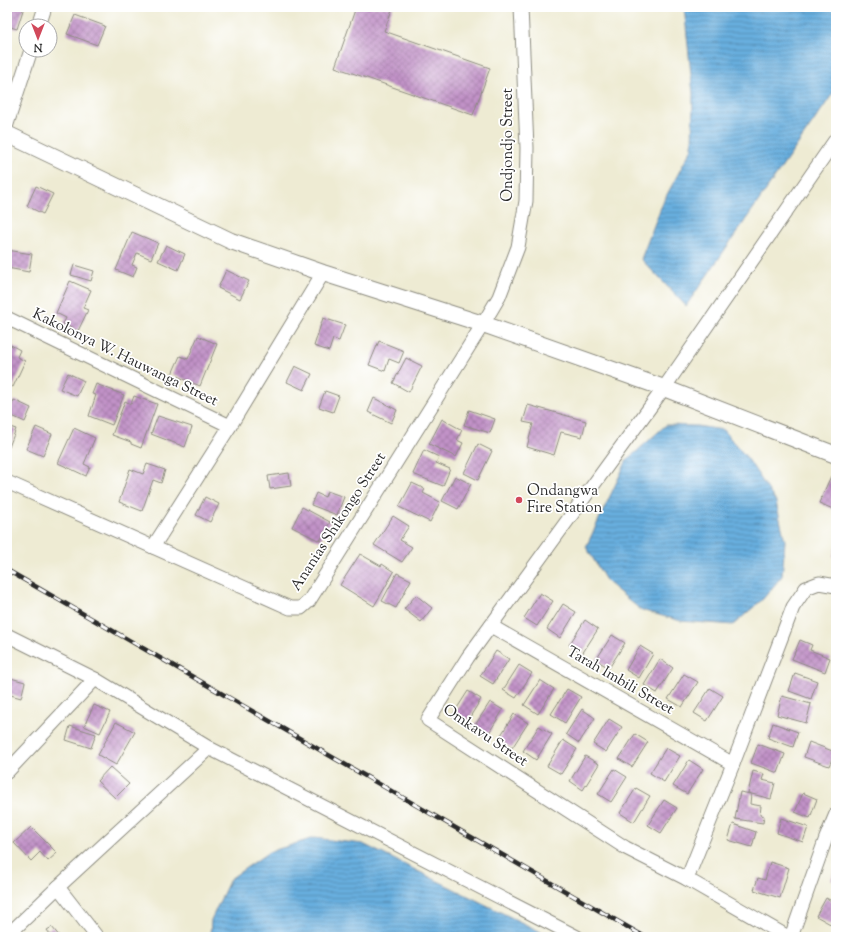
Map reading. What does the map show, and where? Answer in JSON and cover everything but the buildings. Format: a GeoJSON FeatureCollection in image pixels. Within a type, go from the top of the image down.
{"type":"FeatureCollection","features":[{"type":"Feature","properties":{"kind":"street"},"geometry":{"type":"LineString","coordinates":[[42,18],[45,7]]}},
{"type":"Feature","properties":{"kind":"street","name":"Ondjondjo Street"},"geometry":{"type":"LineString","coordinates":[[483,324],[499,297],[518,247],[526,201],[527,148],[521,7]]}},
{"type":"Feature","properties":{"kind":"street"},"geometry":{"type":"LineString","coordinates":[[7,124],[28,58]]}},
{"type":"Feature","properties":{"kind":"street"},"geometry":{"type":"LineString","coordinates":[[7,134],[231,241],[323,273],[483,324],[664,388],[836,456]]}},
{"type":"Feature","properties":{"kind":"street","name":"Omkavu Street"},"geometry":{"type":"LineString","coordinates":[[790,937],[687,879],[626,848],[428,720],[468,657],[664,388],[836,139]]}},
{"type":"Feature","properties":{"kind":"street","name":"Kakolonya W. Hauwanga Street"},"geometry":{"type":"LineString","coordinates":[[153,547],[230,426],[323,273]]}},
{"type":"Feature","properties":{"kind":"street","name":"Kakolonya W. Hauwanga Street"},"geometry":{"type":"LineString","coordinates":[[7,318],[230,426]]}},
{"type":"Feature","properties":{"kind":"street","name":"Ananias Shikongo Street"},"geometry":{"type":"LineString","coordinates":[[8,485],[290,608],[301,608],[309,601],[483,324]]}},
{"type":"Feature","properties":{"kind":"street"},"geometry":{"type":"LineString","coordinates":[[687,879],[793,607],[806,588],[819,583],[836,586]]}},
{"type":"Feature","properties":{"kind":"street","name":"Tarah Imbili Street"},"geometry":{"type":"LineString","coordinates":[[491,626],[733,764]]}},
{"type":"Feature","properties":{"kind":"street"},"geometry":{"type":"LineString","coordinates":[[7,635],[96,679],[209,748],[577,937]]}},
{"type":"Feature","properties":{"kind":"street"},"geometry":{"type":"LineString","coordinates":[[7,772],[96,679]]}},
{"type":"Feature","properties":{"kind":"street"},"geometry":{"type":"LineString","coordinates":[[7,936],[209,748]]}},
{"type":"Feature","properties":{"kind":"street"},"geometry":{"type":"LineString","coordinates":[[790,937],[831,840],[836,814]]}},
{"type":"Feature","properties":{"kind":"street"},"geometry":{"type":"LineString","coordinates":[[58,887],[96,937]]}},
{"type":"Feature","properties":{"kind":"water"},"geometry":{"type":"Polygon","coordinates":[[[684,7],[836,7],[836,89],[686,306],[641,259],[663,202],[692,148],[693,94],[684,7]]]}},
{"type":"Feature","properties":{"kind":"water"},"geometry":{"type":"Polygon","coordinates":[[[666,425],[697,426],[723,430],[748,459],[776,502],[785,541],[782,576],[763,599],[733,625],[681,621],[641,610],[607,582],[586,547],[627,460],[666,425]]]}},
{"type":"Feature","properties":{"kind":"water"},"geometry":{"type":"Polygon","coordinates":[[[314,838],[363,844],[551,937],[210,937],[211,920],[230,879],[269,852],[314,838]]]}},
{"type":"Feature","properties":{"kind":"railway"},"geometry":{"type":"LineString","coordinates":[[7,570],[645,937]]}},
{"type":"Feature","properties":{"kind":"place","name":"Ondangwa Fire Station"},"geometry":{"type":"Point","coordinates":[519,500]}}]}
